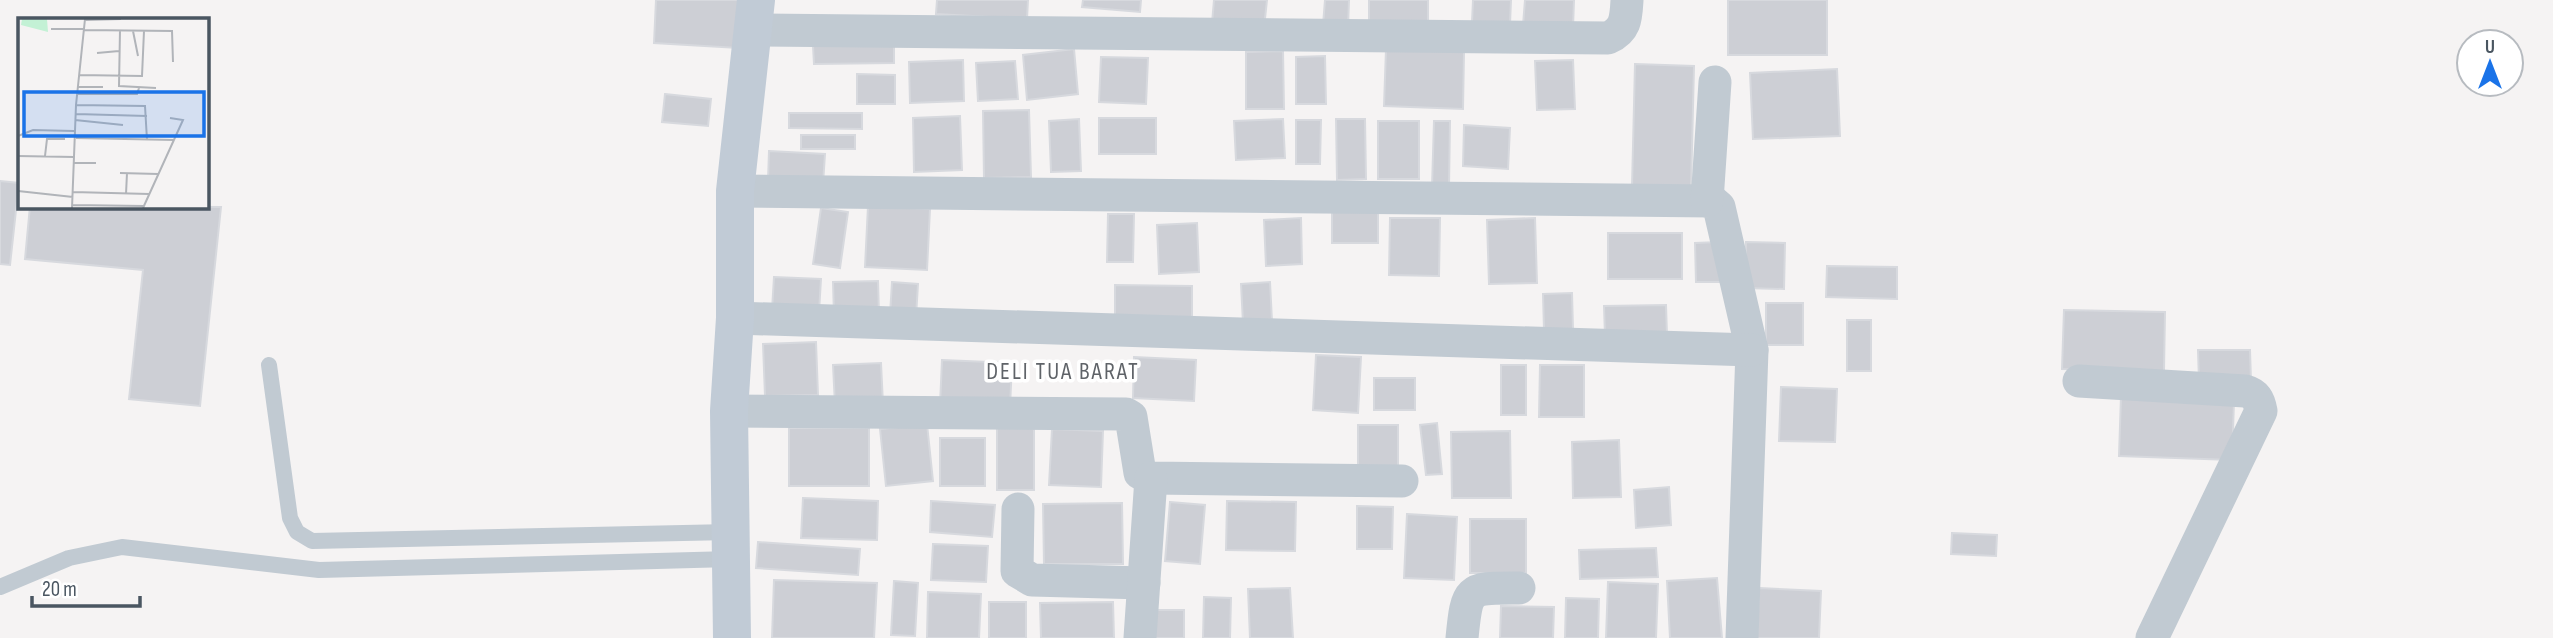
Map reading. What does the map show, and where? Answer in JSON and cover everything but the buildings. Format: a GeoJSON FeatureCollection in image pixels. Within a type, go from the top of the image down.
{"type":"FeatureCollection","features":[{"type":"Feature","properties":{"kind":"main road"},"geometry":{"type":"LineString","coordinates":[[732,638],[729,411],[734,318],[734,191],[755,15]]}},
{"type":"Feature","properties":{"kind":"street"},"geometry":{"type":"LineString","coordinates":[[755,15],[1608,38],[1619,33],[1625,24],[1627,0]]}},
{"type":"Feature","properties":{"kind":"street"},"geometry":{"type":"LineString","coordinates":[[1707,201],[1716,82]]}},
{"type":"Feature","properties":{"kind":"street"},"geometry":{"type":"LineString","coordinates":[[734,191],[1707,201],[1718,207],[1752,350],[1742,638]]}},
{"type":"Feature","properties":{"kind":"street"},"geometry":{"type":"LineString","coordinates":[[734,318],[1752,350]]}},
{"type":"Feature","properties":{"kind":"street"},"geometry":{"type":"LineString","coordinates":[[2079,381],[2245,391],[2253,393],[2259,401],[2261,411],[2152,638]]}},
{"type":"Feature","properties":{"kind":"street"},"geometry":{"type":"LineString","coordinates":[[729,411],[1126,414],[1131,417],[1140,473],[1151,478],[1402,481]]}},
{"type":"Feature","properties":{"kind":"street"},"geometry":{"type":"LineString","coordinates":[[1140,638],[1151,478]]}},
{"type":"Feature","properties":{"kind":"street"},"geometry":{"type":"LineString","coordinates":[[1018,509],[1017,571],[1022,577],[1032,580],[1144,583]]}},
{"type":"Feature","properties":{"kind":"street"},"geometry":{"type":"LineString","coordinates":[[1462,638],[1467,601],[1472,593],[1481,588],[1519,588]]}},
{"type":"Feature","properties":{"kind":"lane"},"geometry":{"type":"LineString","coordinates":[[269,365],[290,518],[297,532],[312,541],[731,546]]}},
{"type":"Feature","properties":{"kind":"lane"},"geometry":{"type":"LineString","coordinates":[[0,587],[69,558],[121,547],[319,569],[731,546]]}},
{"type":"Feature","properties":{"kind":"district","name":"DELI TUA BARAT"},"geometry":{"type":"Point","coordinates":[1063,371]}}]}
